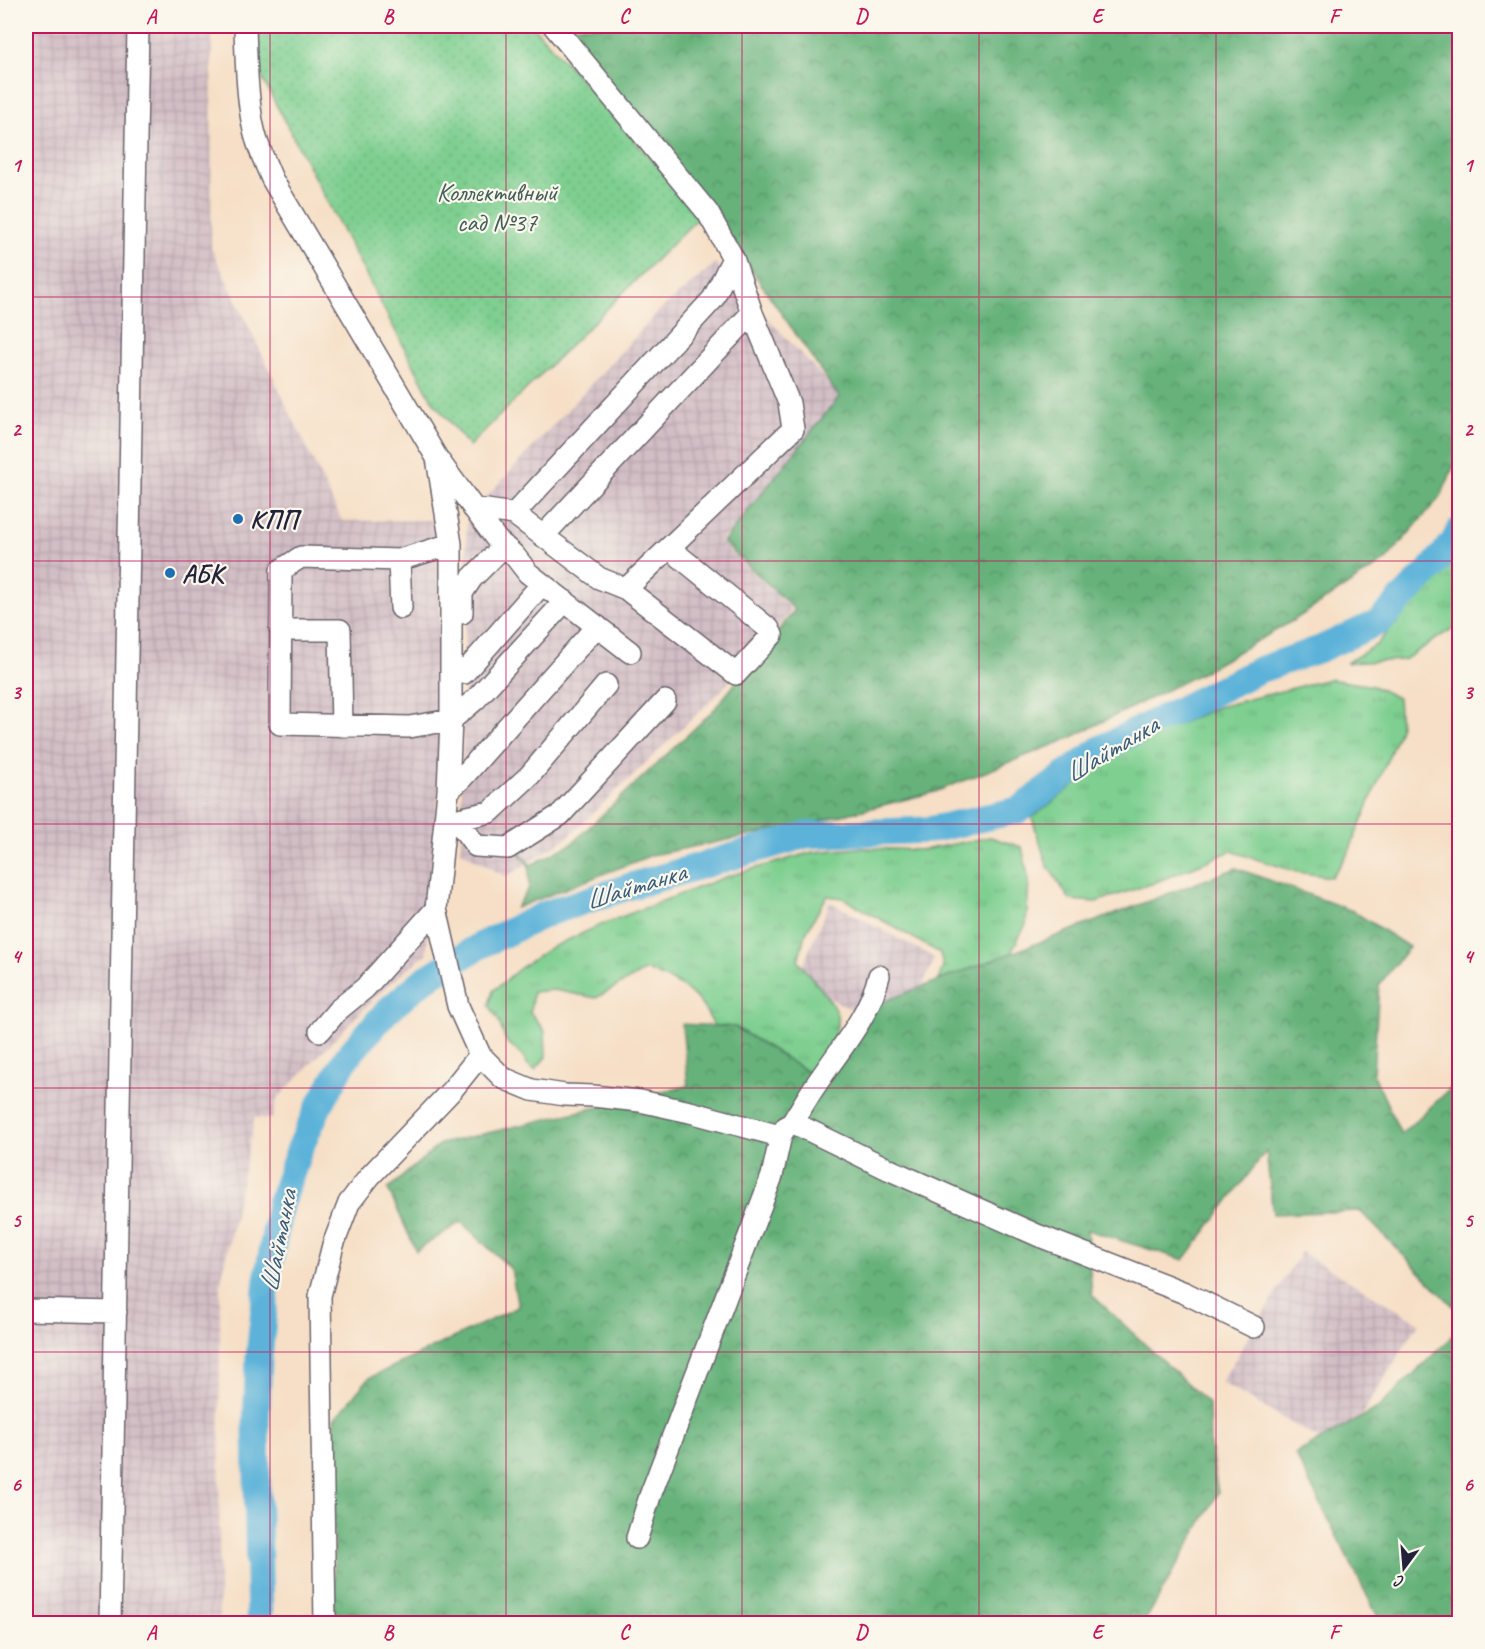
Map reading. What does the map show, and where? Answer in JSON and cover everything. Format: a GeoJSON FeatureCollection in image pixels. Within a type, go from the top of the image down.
{"type":"FeatureCollection","features":[{"type":"Feature","properties":{"kind":"street"},"geometry":{"type":"LineString","coordinates":[[110,1623],[138,26]]}},
{"type":"Feature","properties":{"kind":"street"},"geometry":{"type":"LineString","coordinates":[[245,26],[253,122],[257,142],[272,179],[437,458],[473,508],[528,573],[630,652]]}},
{"type":"Feature","properties":{"kind":"street"},"geometry":{"type":"LineString","coordinates":[[554,26],[708,213],[733,258],[752,313],[789,403],[793,429],[626,589]]}},
{"type":"Feature","properties":{"kind":"street"},"geometry":{"type":"LineString","coordinates":[[514,514],[713,299],[733,258]]}},
{"type":"Feature","properties":{"kind":"street"},"geometry":{"type":"LineString","coordinates":[[543,536],[752,313]]}},
{"type":"Feature","properties":{"kind":"street"},"geometry":{"type":"LineString","coordinates":[[437,458],[451,544],[451,720],[448,791],[450,821],[436,909],[458,1006],[480,1055],[503,1078],[532,1090],[640,1101],[776,1135],[787,1129]]}},
{"type":"Feature","properties":{"kind":"street"},"geometry":{"type":"LineString","coordinates":[[473,508],[514,514],[599,578],[626,589],[736,674],[772,635],[769,629],[669,548]]}},
{"type":"Feature","properties":{"kind":"street"},"geometry":{"type":"LineString","coordinates":[[451,544],[399,560],[300,557],[281,570],[280,724],[409,727],[451,720],[467,706],[564,601]]}},
{"type":"Feature","properties":{"kind":"street"},"geometry":{"type":"LineString","coordinates":[[467,706],[464,688],[462,593],[472,578],[504,546]]}},
{"type":"Feature","properties":{"kind":"street"},"geometry":{"type":"LineString","coordinates":[[399,560],[401,608]]}},
{"type":"Feature","properties":{"kind":"street"},"geometry":{"type":"LineString","coordinates":[[464,673],[542,584]]}},
{"type":"Feature","properties":{"kind":"street"},"geometry":{"type":"LineString","coordinates":[[448,791],[597,626]]}},
{"type":"Feature","properties":{"kind":"street"},"geometry":{"type":"LineString","coordinates":[[280,630],[340,630],[342,726]]}},
{"type":"Feature","properties":{"kind":"street"},"geometry":{"type":"LineString","coordinates":[[450,821],[489,812],[530,775],[606,685]]}},
{"type":"Feature","properties":{"kind":"street"},"geometry":{"type":"LineString","coordinates":[[450,821],[476,846],[508,848],[560,815],[665,700]]}},
{"type":"Feature","properties":{"kind":"street"},"geometry":{"type":"LineString","coordinates":[[320,1031],[338,1010],[372,980],[436,909]]}},
{"type":"Feature","properties":{"kind":"street"},"geometry":{"type":"LineString","coordinates":[[637,1538],[650,1496],[772,1176],[787,1129],[859,1024],[871,1001],[879,976]]}},
{"type":"Feature","properties":{"kind":"street"},"geometry":{"type":"LineString","coordinates":[[325,1623],[320,1296],[333,1245],[349,1203],[370,1176],[452,1090],[480,1055]]}},
{"type":"Feature","properties":{"kind":"street"},"geometry":{"type":"LineString","coordinates":[[787,1129],[1037,1235],[1209,1303],[1254,1327]]}},
{"type":"Feature","properties":{"kind":"street"},"geometry":{"type":"LineString","coordinates":[[26,1310],[116,1312]]}},
{"type":"Feature","properties":{"kind":"shaded area"},"geometry":{"type":"Polygon","coordinates":[[[26,26],[212,26],[211,248],[342,521],[437,520],[443,731],[426,954],[381,991],[277,1099],[272,1119],[255,1117],[220,1286],[219,1623],[26,1624],[26,26]]]}},
{"type":"Feature","properties":{"kind":"shaded area"},"geometry":{"type":"Polygon","coordinates":[[[716,263],[854,410],[720,541],[792,610],[720,692],[567,838],[506,877],[461,851],[467,518],[660,310],[716,263]]]}},
{"type":"Feature","properties":{"kind":"shaded area"},"geometry":{"type":"Polygon","coordinates":[[[830,902],[935,958],[900,1034],[796,981],[830,902]]]}},
{"type":"Feature","properties":{"kind":"shaded area"},"geometry":{"type":"Polygon","coordinates":[[[1301,1252],[1419,1323],[1339,1451],[1221,1382],[1301,1252]]]}},
{"type":"Feature","properties":{"kind":"green space","name":"Коллективный сад №37"},"geometry":{"type":"Polygon","coordinates":[[[253,26],[533,26],[701,215],[469,446],[432,400],[252,59],[253,26]]]}},
{"type":"Feature","properties":{"kind":"green space"},"geometry":{"type":"Polygon","coordinates":[[[546,26],[1459,26],[1459,454],[1441,496],[1385,561],[1294,620],[1199,674],[1068,739],[935,792],[807,824],[652,855],[516,908],[529,888],[529,866],[510,842],[531,865],[571,844],[712,712],[795,610],[723,542],[839,397],[709,208],[546,26]]]}},
{"type":"Feature","properties":{"kind":"green space"},"geometry":{"type":"Polygon","coordinates":[[[1459,553],[1459,629],[1453,628],[1404,660],[1346,663],[1375,646],[1459,553]]]}},
{"type":"Feature","properties":{"kind":"green space"},"geometry":{"type":"Polygon","coordinates":[[[1329,679],[1373,686],[1398,698],[1400,729],[1348,854],[1331,877],[1297,872],[1231,851],[1154,883],[1096,902],[1070,900],[1047,865],[1032,818],[1117,751],[1218,707],[1329,679]]]}},
{"type":"Feature","properties":{"kind":"green space"},"geometry":{"type":"Polygon","coordinates":[[[990,837],[1022,847],[1029,881],[1026,924],[1010,954],[938,981],[943,966],[940,953],[843,898],[827,896],[805,934],[798,961],[826,995],[837,1015],[833,1039],[811,1074],[735,1027],[714,1026],[701,1004],[687,990],[646,970],[596,998],[554,990],[533,992],[530,1012],[545,1031],[546,1057],[535,1070],[506,1041],[498,1019],[489,1005],[493,991],[519,969],[550,948],[603,924],[728,876],[813,852],[861,848],[922,850],[990,837]]]}},
{"type":"Feature","properties":{"kind":"green space"},"geometry":{"type":"Polygon","coordinates":[[[1236,868],[1353,911],[1409,947],[1379,985],[1373,1073],[1401,1134],[1459,1081],[1459,1312],[1360,1211],[1273,1214],[1266,1151],[1184,1260],[1087,1230],[1092,1295],[1209,1404],[1210,1446],[1218,1493],[1144,1623],[334,1624],[334,1419],[369,1378],[518,1307],[511,1269],[461,1222],[416,1251],[388,1189],[440,1144],[688,1086],[682,1024],[735,1027],[824,1082],[879,1003],[1236,868]]]}},
{"type":"Feature","properties":{"kind":"green space"},"geometry":{"type":"Polygon","coordinates":[[[1459,1330],[1459,1623],[1381,1623],[1295,1454],[1378,1408],[1459,1330]]]}},
{"type":"Feature","properties":{"kind":"waterway","name":"Шайтанка"},"geometry":{"type":"LineString","coordinates":[[260,1624],[256,1426],[259,1357],[267,1280],[280,1204],[300,1148],[319,1106],[347,1057],[387,1011],[425,979],[483,944],[548,913],[628,887],[806,835],[929,830],[1019,810],[1100,749],[1259,670],[1320,649],[1379,622],[1433,567],[1453,543],[1460,530]]}},
{"type":"Feature","properties":{"kind":"place","name":"КПП"},"geometry":{"type":"Point","coordinates":[238,519]}},
{"type":"Feature","properties":{"kind":"place","name":"АБК"},"geometry":{"type":"Point","coordinates":[170,573]}}]}
